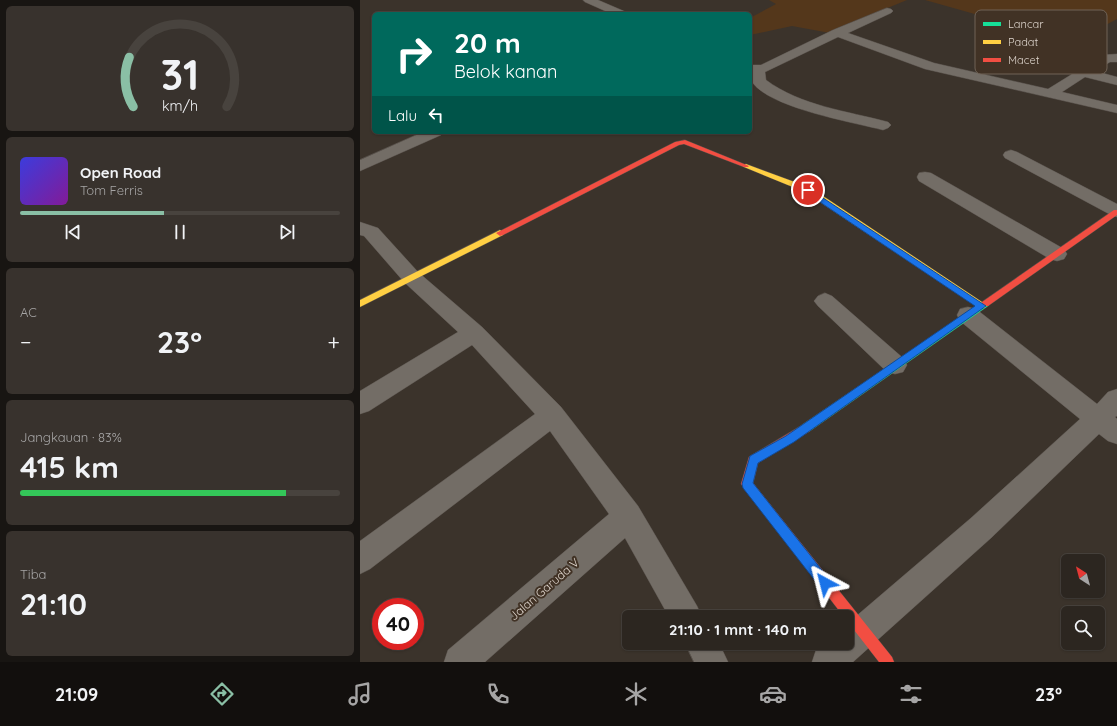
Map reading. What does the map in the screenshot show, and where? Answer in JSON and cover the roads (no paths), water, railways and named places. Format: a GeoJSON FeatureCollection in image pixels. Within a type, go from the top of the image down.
{"type":"FeatureCollection","features":[{"type":"Feature","properties":{"kind":"street"},"geometry":{"type":"LineString","coordinates":[[589,0],[617,12]]}},
{"type":"Feature","properties":{"kind":"street"},"geometry":{"type":"LineString","coordinates":[[883,125],[832,112],[777,94],[759,82],[754,69],[766,68],[837,33],[887,11]]}},
{"type":"Feature","properties":{"kind":"street"},"geometry":{"type":"LineString","coordinates":[[837,33],[930,66],[1117,109]]}},
{"type":"Feature","properties":{"kind":"street"},"geometry":{"type":"LineString","coordinates":[[1049,94],[1082,74]]}},
{"type":"Feature","properties":{"kind":"street"},"geometry":{"type":"LineString","coordinates":[[1099,74],[1117,81]]}},
{"type":"Feature","properties":{"kind":"street"},"geometry":{"type":"LineString","coordinates":[[360,166],[432,134]]}},
{"type":"Feature","properties":{"kind":"street"},"geometry":{"type":"LineString","coordinates":[[360,304],[677,142],[685,142],[808,190],[975,310],[1111,417],[828,662]]}},
{"type":"Feature","properties":{"kind":"street"},"geometry":{"type":"LineString","coordinates":[[887,662],[747,484],[753,460],[790,439],[1117,212],[1011,156]]}},
{"type":"Feature","properties":{"kind":"street"},"geometry":{"type":"LineString","coordinates":[[926,177],[1057,254]]}},
{"type":"Feature","properties":{"kind":"street"},"geometry":{"type":"LineString","coordinates":[[360,228],[371,232],[412,277],[474,333],[552,415],[628,516],[682,610]]}},
{"type":"Feature","properties":{"kind":"street"},"geometry":{"type":"LineString","coordinates":[[825,301],[895,365]]}},
{"type":"Feature","properties":{"kind":"street"},"geometry":{"type":"LineString","coordinates":[[360,404],[474,333]]}},
{"type":"Feature","properties":{"kind":"street"},"geometry":{"type":"LineString","coordinates":[[360,559],[552,415]]}},
{"type":"Feature","properties":{"kind":"street","name":"Jalan Garuda V"},"geometry":{"type":"LineString","coordinates":[[460,662],[628,516]]}},
{"type":"Feature","properties":{"kind":"street"},"geometry":{"type":"LineString","coordinates":[[705,650],[712,662]]}}]}
